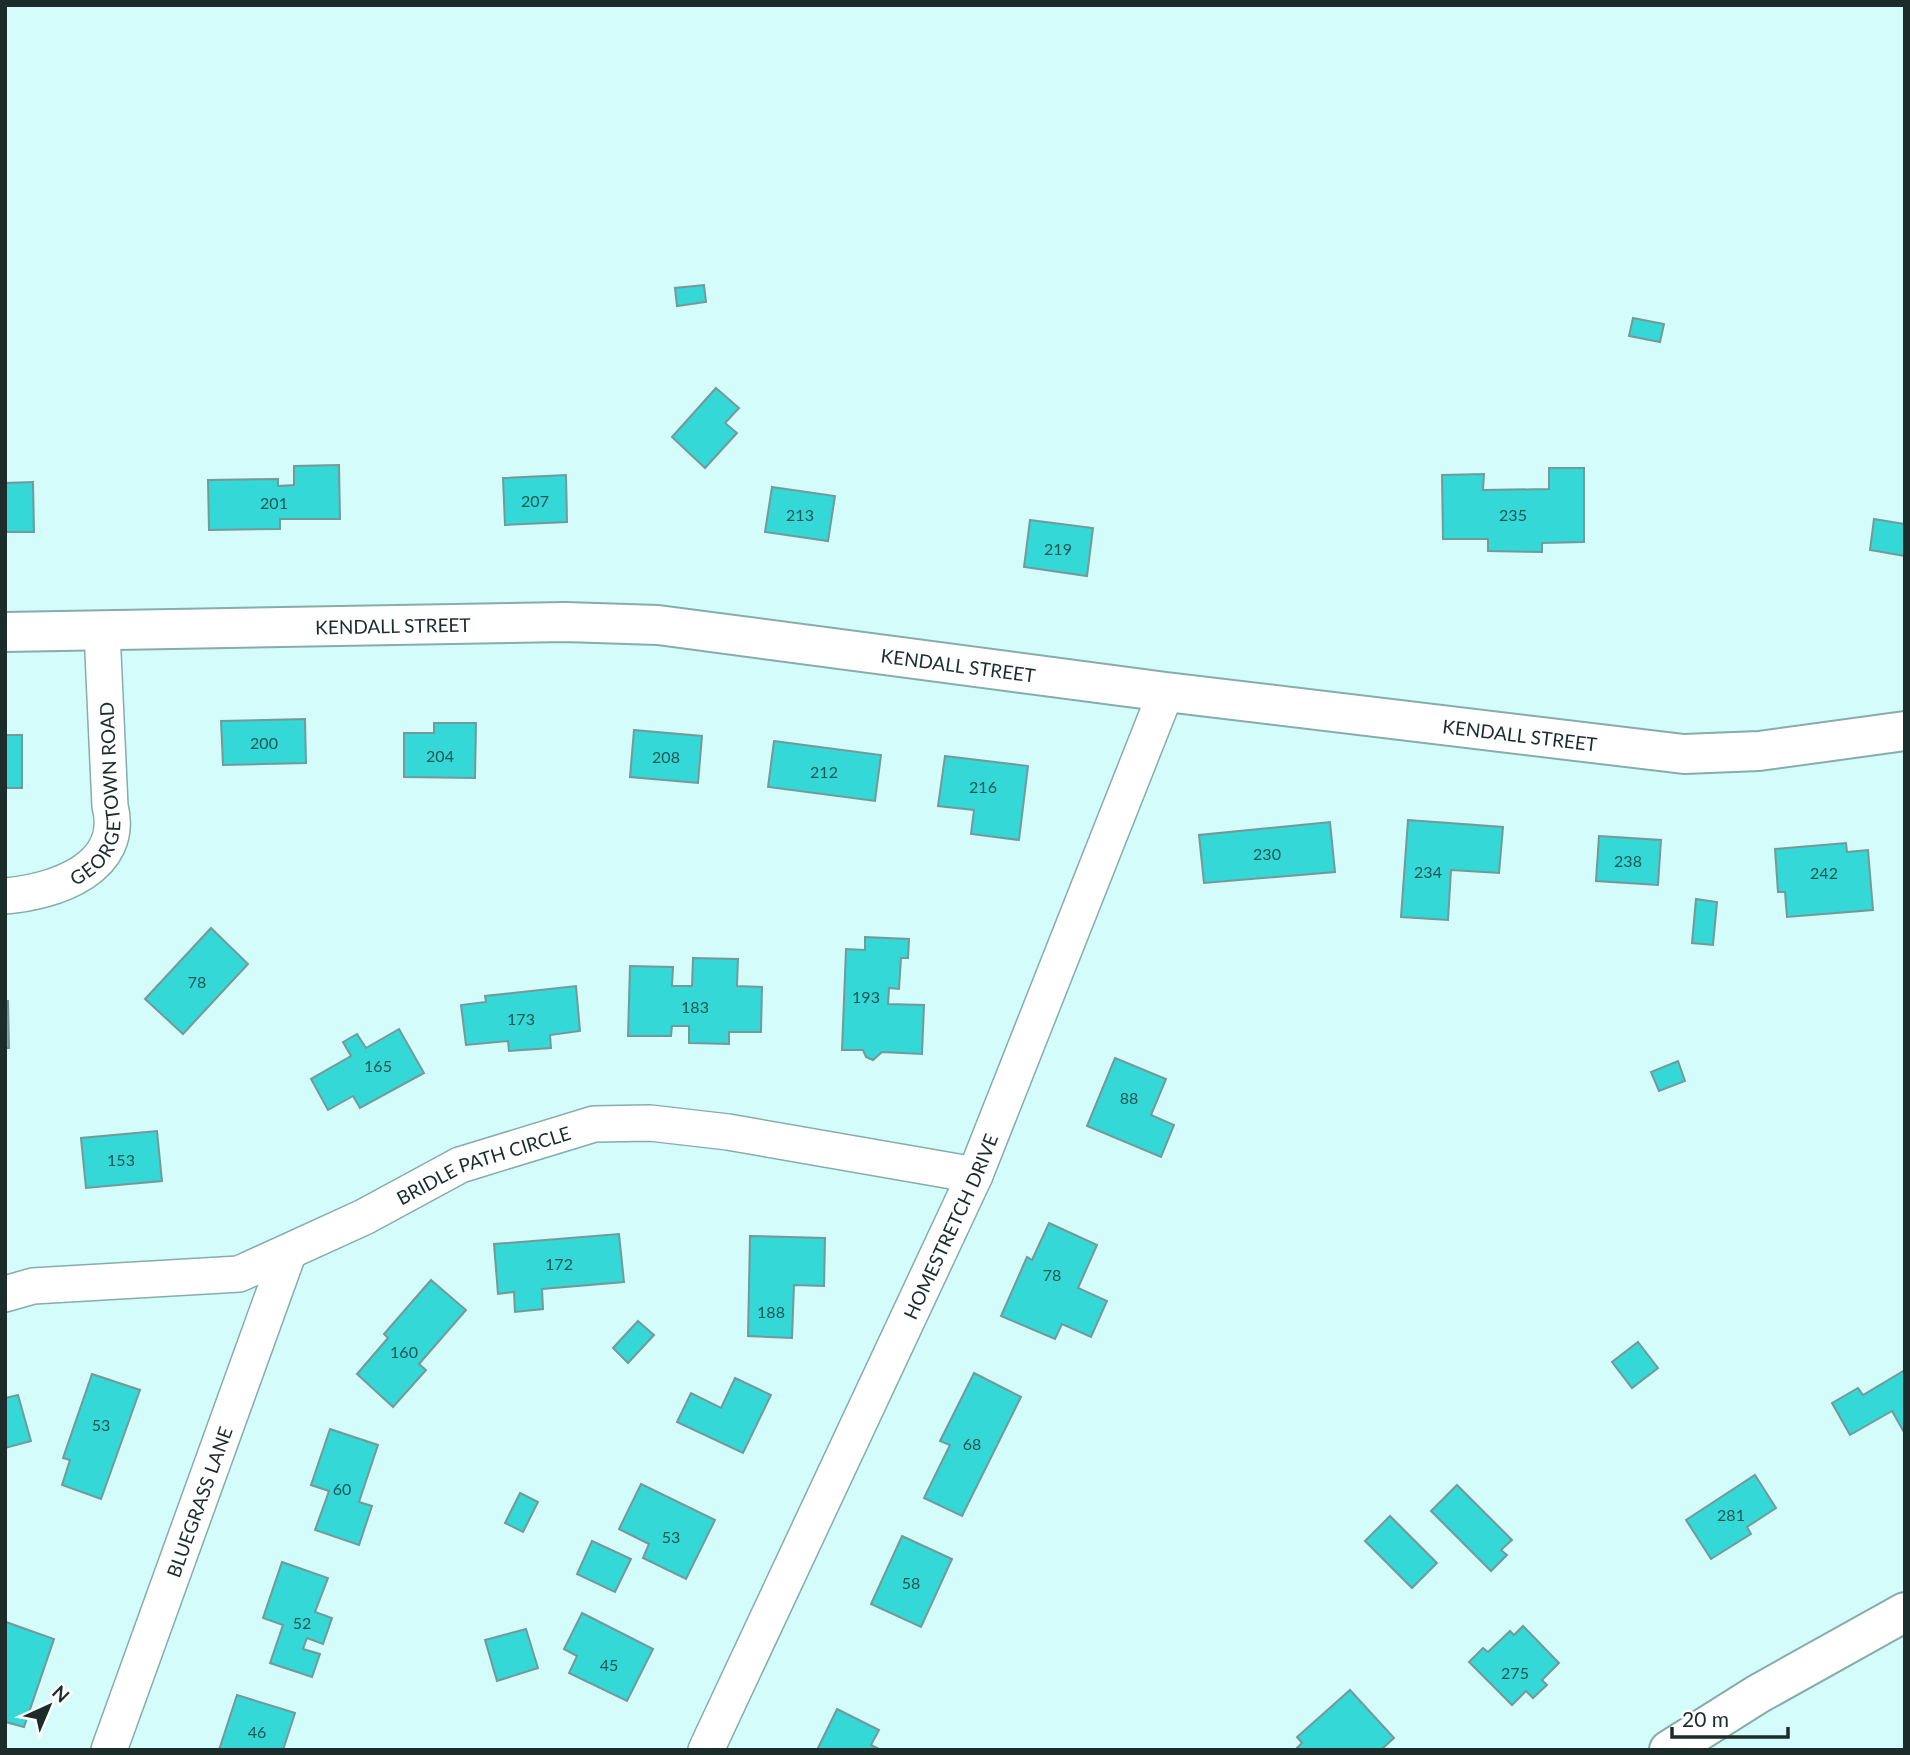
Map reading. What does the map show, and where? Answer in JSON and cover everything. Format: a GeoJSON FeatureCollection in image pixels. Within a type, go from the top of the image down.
{"type":"FeatureCollection","features":[{"type":"Feature","properties":{"kind":"street","name":"KENDALL STREET"},"geometry":{"type":"LineString","coordinates":[[5,632],[565,622],[659,625],[1166,692],[1684,754],[1759,751],[1905,731]]}},
{"type":"Feature","properties":{"kind":"street","name":"GEORGETOWN ROAD"},"geometry":{"type":"LineString","coordinates":[[5,896],[75,878],[92,867],[110,843],[114,824],[110,806],[102,631]]}},
{"type":"Feature","properties":{"kind":"street","name":"HOMESTRETCH DRIVE"},"geometry":{"type":"LineString","coordinates":[[706,1750],[975,1174],[1166,692]]}},
{"type":"Feature","properties":{"kind":"street","name":"BRIDLE PATH CIRCLE"},"geometry":{"type":"LineString","coordinates":[[5,1294],[33,1286],[239,1273],[288,1254],[460,1165],[594,1124],[650,1124],[728,1132],[975,1174]]}},
{"type":"Feature","properties":{"kind":"street","name":"BLUEGRASS LANE"},"geometry":{"type":"LineString","coordinates":[[109,1750],[288,1254]]}},
{"type":"Feature","properties":{"kind":"street"},"geometry":{"type":"LineString","coordinates":[[1669,1750],[1758,1694],[1905,1612]]}},
{"type":"Feature","properties":{"kind":"building"},"geometry":{"type":"Polygon","coordinates":[[[704,285],[706,302],[677,306],[675,288],[704,285]]]}},
{"type":"Feature","properties":{"kind":"building"},"geometry":{"type":"Polygon","coordinates":[[[1633,318],[1664,324],[1660,342],[1629,336],[1633,318]]]}},
{"type":"Feature","properties":{"kind":"building"},"geometry":{"type":"Polygon","coordinates":[[[716,388],[739,408],[725,423],[737,433],[705,468],[672,437],[716,388]]]}},
{"type":"Feature","properties":{"kind":"building"},"geometry":{"type":"Polygon","coordinates":[[[339,465],[340,519],[280,519],[280,529],[209,530],[208,480],[278,479],[278,486],[294,485],[294,466],[339,465]]]}},
{"type":"Feature","properties":{"kind":"building"},"geometry":{"type":"Polygon","coordinates":[[[1549,468],[1584,468],[1584,542],[1542,543],[1542,552],[1488,551],[1488,539],[1443,539],[1442,475],[1484,474],[1483,490],[1549,489],[1549,468]]]}},
{"type":"Feature","properties":{"kind":"building"},"geometry":{"type":"Polygon","coordinates":[[[566,475],[567,522],[505,525],[503,478],[566,475]]]}},
{"type":"Feature","properties":{"kind":"building"},"geometry":{"type":"Polygon","coordinates":[[[33,482],[34,532],[5,532],[5,483],[33,482]]]}},
{"type":"Feature","properties":{"kind":"building"},"geometry":{"type":"Polygon","coordinates":[[[772,487],[835,496],[828,541],[765,532],[772,487]]]}},
{"type":"Feature","properties":{"kind":"building"},"geometry":{"type":"Polygon","coordinates":[[[1874,519],[1905,524],[1905,556],[1870,550],[1874,519]]]}},
{"type":"Feature","properties":{"kind":"building"},"geometry":{"type":"Polygon","coordinates":[[[1030,520],[1093,528],[1087,576],[1024,567],[1030,520]]]}},
{"type":"Feature","properties":{"kind":"building"},"geometry":{"type":"Polygon","coordinates":[[[305,719],[306,763],[223,765],[221,721],[305,719]]]}},
{"type":"Feature","properties":{"kind":"building"},"geometry":{"type":"Polygon","coordinates":[[[434,723],[476,723],[475,778],[404,777],[404,733],[434,733],[434,723]]]}},
{"type":"Feature","properties":{"kind":"building"},"geometry":{"type":"Polygon","coordinates":[[[634,730],[702,736],[698,783],[630,777],[634,730]]]}},
{"type":"Feature","properties":{"kind":"building"},"geometry":{"type":"Polygon","coordinates":[[[5,735],[22,735],[22,788],[5,788],[5,735]]]}},
{"type":"Feature","properties":{"kind":"building"},"geometry":{"type":"Polygon","coordinates":[[[774,741],[881,755],[875,801],[768,787],[774,741]]]}},
{"type":"Feature","properties":{"kind":"building"},"geometry":{"type":"Polygon","coordinates":[[[945,756],[1028,766],[1019,840],[971,834],[974,810],[938,806],[945,756]]]}},
{"type":"Feature","properties":{"kind":"building"},"geometry":{"type":"Polygon","coordinates":[[[1408,820],[1503,827],[1499,873],[1451,870],[1448,920],[1401,917],[1408,820]]]}},
{"type":"Feature","properties":{"kind":"building"},"geometry":{"type":"Polygon","coordinates":[[[1330,822],[1335,872],[1204,883],[1199,835],[1330,822]]]}},
{"type":"Feature","properties":{"kind":"building"},"geometry":{"type":"Polygon","coordinates":[[[1599,836],[1661,840],[1658,885],[1596,881],[1599,836]]]}},
{"type":"Feature","properties":{"kind":"building"},"geometry":{"type":"Polygon","coordinates":[[[1846,843],[1847,852],[1868,850],[1873,910],[1787,917],[1785,892],[1778,892],[1775,849],[1846,843]]]}},
{"type":"Feature","properties":{"kind":"building"},"geometry":{"type":"Polygon","coordinates":[[[1696,899],[1717,902],[1713,945],[1692,943],[1696,899]]]}},
{"type":"Feature","properties":{"kind":"building"},"geometry":{"type":"Polygon","coordinates":[[[211,928],[248,964],[183,1034],[145,999],[211,928]]]}},
{"type":"Feature","properties":{"kind":"building"},"geometry":{"type":"Polygon","coordinates":[[[865,937],[909,939],[908,958],[901,958],[899,989],[889,988],[888,1004],[924,1005],[922,1054],[882,1052],[873,1060],[866,1057],[863,1050],[842,1050],[846,949],[865,950],[865,937]]]}},
{"type":"Feature","properties":{"kind":"building"},"geometry":{"type":"Polygon","coordinates":[[[693,958],[738,959],[737,986],[762,987],[761,1032],[729,1032],[729,1044],[689,1043],[689,1026],[672,1026],[671,1036],[628,1036],[630,966],[673,967],[672,986],[692,986],[693,958]]]}},
{"type":"Feature","properties":{"kind":"building"},"geometry":{"type":"Polygon","coordinates":[[[576,986],[580,1031],[550,1035],[551,1048],[509,1051],[508,1041],[466,1045],[461,1005],[486,1002],[485,996],[576,986]]]}},
{"type":"Feature","properties":{"kind":"building"},"geometry":{"type":"Polygon","coordinates":[[[5,1001],[8,1001],[9,1048],[5,1048],[5,1001]]]}},
{"type":"Feature","properties":{"kind":"building"},"geometry":{"type":"Polygon","coordinates":[[[399,1029],[424,1073],[360,1108],[353,1096],[328,1110],[311,1079],[351,1056],[343,1042],[357,1034],[366,1048],[399,1029]]]}},
{"type":"Feature","properties":{"kind":"building"},"geometry":{"type":"Polygon","coordinates":[[[1115,1058],[1166,1079],[1151,1115],[1174,1125],[1161,1157],[1087,1126],[1115,1058]]]}},
{"type":"Feature","properties":{"kind":"building"},"geometry":{"type":"Polygon","coordinates":[[[1678,1061],[1685,1081],[1659,1091],[1651,1072],[1678,1061]]]}},
{"type":"Feature","properties":{"kind":"building"},"geometry":{"type":"Polygon","coordinates":[[[157,1131],[162,1181],[86,1188],[81,1138],[157,1131]]]}},
{"type":"Feature","properties":{"kind":"building"},"geometry":{"type":"Polygon","coordinates":[[[1049,1223],[1097,1245],[1078,1288],[1107,1301],[1091,1337],[1062,1324],[1055,1339],[1001,1316],[1027,1257],[1032,1260],[1049,1223]]]}},
{"type":"Feature","properties":{"kind":"building"},"geometry":{"type":"Polygon","coordinates":[[[619,1234],[624,1282],[542,1289],[543,1309],[515,1312],[514,1292],[498,1294],[494,1244],[619,1234]]]}},
{"type":"Feature","properties":{"kind":"building"},"geometry":{"type":"Polygon","coordinates":[[[750,1236],[825,1238],[824,1286],[794,1285],[792,1338],[748,1336],[750,1236]]]}},
{"type":"Feature","properties":{"kind":"building"},"geometry":{"type":"Polygon","coordinates":[[[431,1280],[466,1310],[419,1364],[426,1370],[393,1407],[357,1374],[388,1338],[384,1334],[431,1280]]]}},
{"type":"Feature","properties":{"kind":"building"},"geometry":{"type":"Polygon","coordinates":[[[638,1321],[654,1335],[628,1363],[613,1348],[638,1321]]]}},
{"type":"Feature","properties":{"kind":"building"},"geometry":{"type":"Polygon","coordinates":[[[1638,1342],[1658,1368],[1632,1388],[1612,1362],[1638,1342]]]}},
{"type":"Feature","properties":{"kind":"building"},"geometry":{"type":"Polygon","coordinates":[[[1905,1370],[1905,1434],[1892,1411],[1850,1435],[1832,1403],[1858,1388],[1863,1395],[1905,1370]]]}},
{"type":"Feature","properties":{"kind":"building"},"geometry":{"type":"Polygon","coordinates":[[[974,1373],[1021,1397],[962,1516],[924,1498],[950,1445],[940,1441],[974,1373]]]}},
{"type":"Feature","properties":{"kind":"building"},"geometry":{"type":"Polygon","coordinates":[[[92,1374],[140,1390],[101,1499],[62,1485],[70,1460],[63,1458],[92,1374]]]}},
{"type":"Feature","properties":{"kind":"building"},"geometry":{"type":"Polygon","coordinates":[[[735,1378],[771,1395],[743,1453],[677,1422],[691,1393],[721,1408],[735,1378]]]}},
{"type":"Feature","properties":{"kind":"building"},"geometry":{"type":"Polygon","coordinates":[[[18,1395],[31,1441],[5,1448],[5,1398],[18,1395]]]}},
{"type":"Feature","properties":{"kind":"building"},"geometry":{"type":"Polygon","coordinates":[[[330,1429],[378,1445],[359,1502],[372,1506],[359,1545],[315,1530],[329,1491],[311,1485],[330,1429]]]}},
{"type":"Feature","properties":{"kind":"building"},"geometry":{"type":"Polygon","coordinates":[[[1755,1475],[1776,1508],[1747,1527],[1751,1534],[1711,1559],[1686,1520],[1755,1475]]]}},
{"type":"Feature","properties":{"kind":"building"},"geometry":{"type":"Polygon","coordinates":[[[641,1484],[715,1520],[686,1579],[643,1558],[649,1544],[619,1529],[641,1484]]]}},
{"type":"Feature","properties":{"kind":"building"},"geometry":{"type":"Polygon","coordinates":[[[1457,1485],[1512,1540],[1501,1550],[1507,1555],[1491,1571],[1431,1511],[1457,1485]]]}},
{"type":"Feature","properties":{"kind":"building"},"geometry":{"type":"Polygon","coordinates":[[[520,1493],[538,1502],[523,1532],[505,1523],[520,1493]]]}},
{"type":"Feature","properties":{"kind":"building"},"geometry":{"type":"Polygon","coordinates":[[[1390,1516],[1437,1563],[1412,1588],[1365,1541],[1390,1516]]]}},
{"type":"Feature","properties":{"kind":"building"},"geometry":{"type":"Polygon","coordinates":[[[902,1536],[952,1559],[921,1627],[871,1604],[902,1536]]]}},
{"type":"Feature","properties":{"kind":"building"},"geometry":{"type":"Polygon","coordinates":[[[592,1541],[631,1559],[615,1592],[577,1574],[592,1541]]]}},
{"type":"Feature","properties":{"kind":"building"},"geometry":{"type":"Polygon","coordinates":[[[282,1562],[328,1578],[315,1612],[332,1618],[323,1644],[307,1638],[303,1649],[320,1654],[312,1677],[270,1663],[283,1625],[263,1618],[282,1562]]]}},
{"type":"Feature","properties":{"kind":"building"},"geometry":{"type":"Polygon","coordinates":[[[582,1613],[653,1649],[627,1701],[569,1673],[577,1656],[564,1649],[582,1613]]]}},
{"type":"Feature","properties":{"kind":"building"},"geometry":{"type":"Polygon","coordinates":[[[6,1622],[54,1639],[24,1727],[5,1722],[6,1622]]]}},
{"type":"Feature","properties":{"kind":"building"},"geometry":{"type":"Polygon","coordinates":[[[1523,1626],[1559,1663],[1542,1680],[1547,1685],[1533,1698],[1526,1691],[1512,1705],[1469,1662],[1483,1648],[1488,1652],[1510,1631],[1514,1635],[1523,1626]]]}},
{"type":"Feature","properties":{"kind":"building"},"geometry":{"type":"Polygon","coordinates":[[[526,1629],[538,1668],[497,1681],[485,1640],[526,1629]]]}},
{"type":"Feature","properties":{"kind":"building"},"geometry":{"type":"Polygon","coordinates":[[[1350,1690],[1394,1738],[1381,1750],[1295,1750],[1302,1743],[1297,1737],[1350,1690]]]}},
{"type":"Feature","properties":{"kind":"building"},"geometry":{"type":"Polygon","coordinates":[[[237,1695],[295,1713],[283,1750],[219,1750],[237,1695]]]}},
{"type":"Feature","properties":{"kind":"building"},"geometry":{"type":"Polygon","coordinates":[[[837,1709],[879,1730],[871,1745],[881,1750],[817,1750],[837,1709]]]}}]}
